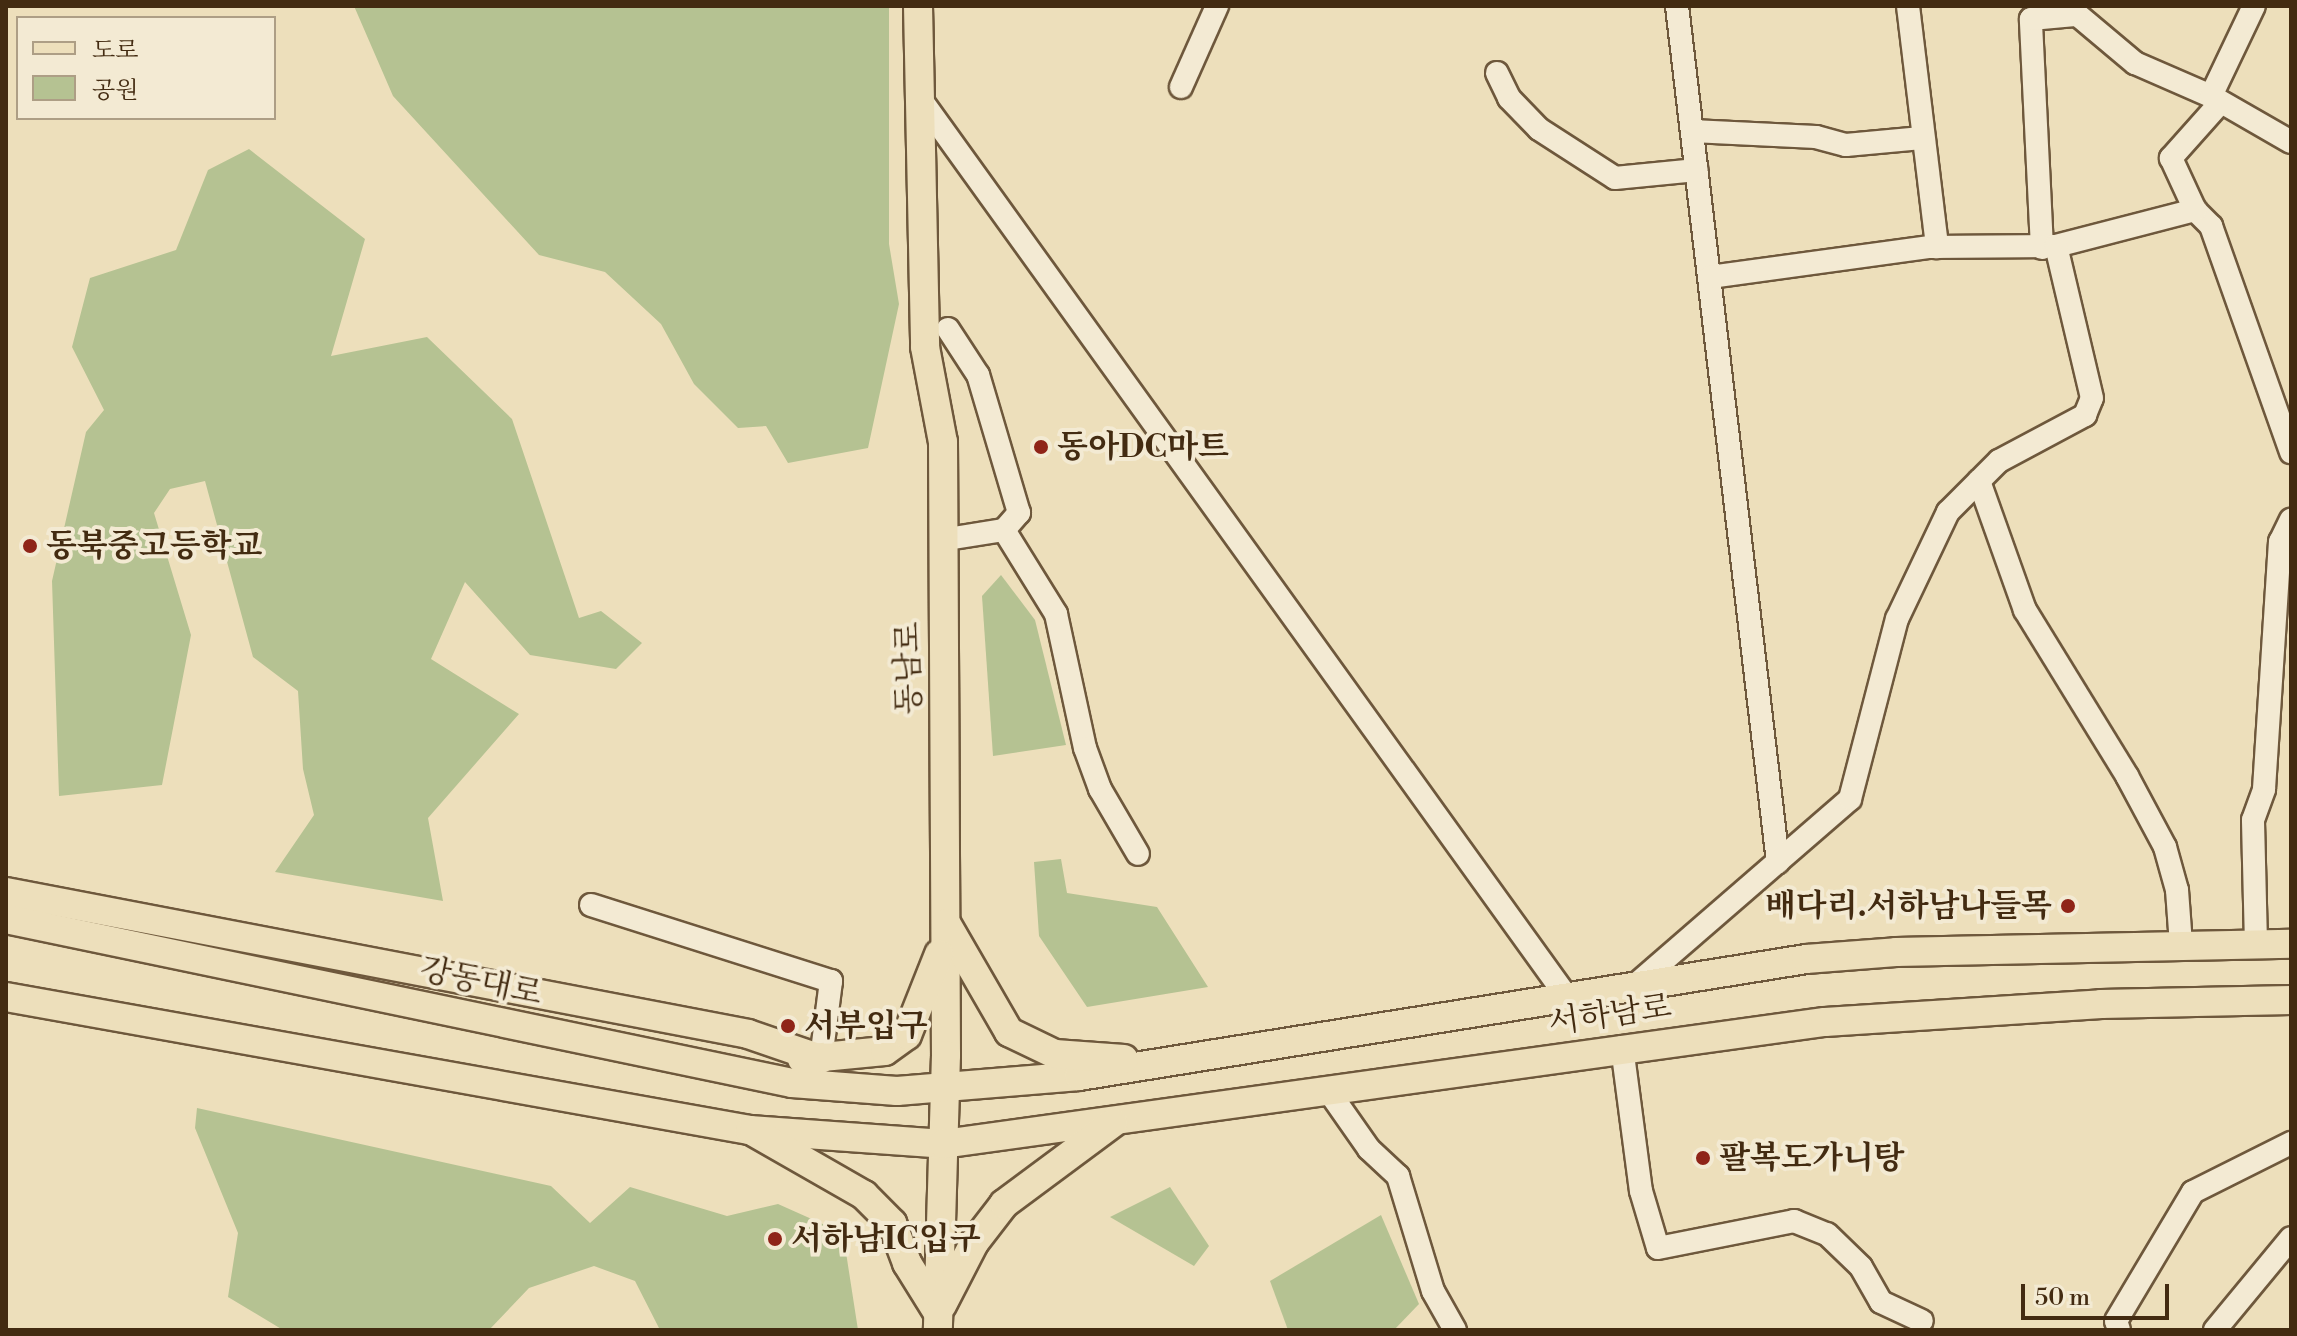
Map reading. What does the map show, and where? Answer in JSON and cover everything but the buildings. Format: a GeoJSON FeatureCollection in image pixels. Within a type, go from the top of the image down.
{"type":"FeatureCollection","features":[{"type":"Feature","properties":{"kind":"main road","name":"동남로"},"geometry":{"type":"LineString","coordinates":[[918,6],[925,347],[943,442],[945,1089],[938,1321]]}},
{"type":"Feature","properties":{"kind":"main road"},"geometry":{"type":"LineString","coordinates":[[6,892],[748,1034],[821,1059]]}},
{"type":"Feature","properties":{"kind":"main road","name":"강동대로"},"geometry":{"type":"LineString","coordinates":[[6,919],[792,1083],[945,1089]]}},
{"type":"Feature","properties":{"kind":"main road"},"geometry":{"type":"LineString","coordinates":[[687,1061],[821,1059],[885,1051],[907,1035],[945,930]]}},
{"type":"Feature","properties":{"kind":"main road"},"geometry":{"type":"LineString","coordinates":[[945,930],[1009,1032],[1055,1054],[1155,1063]]}},
{"type":"Feature","properties":{"kind":"main road","name":"서하남로"},"geometry":{"type":"LineString","coordinates":[[945,1089],[1155,1063],[1790,961],[1881,953],[2291,944]]}},
{"type":"Feature","properties":{"kind":"main road"},"geometry":{"type":"LineString","coordinates":[[6,997],[750,1130],[943,1144]]}},
{"type":"Feature","properties":{"kind":"main road","name":"서하남로"},"geometry":{"type":"LineString","coordinates":[[943,1144],[1115,1122],[1622,1047],[1953,1012],[2291,1000]]}},
{"type":"Feature","properties":{"kind":"main road"},"geometry":{"type":"LineString","coordinates":[[938,1321],[974,1243],[1004,1204],[1115,1122]]}},
{"type":"Feature","properties":{"kind":"main road"},"geometry":{"type":"LineString","coordinates":[[750,1130],[864,1195],[892,1223],[907,1263],[938,1321]]}},
{"type":"Feature","properties":{"kind":"street"},"geometry":{"type":"LineString","coordinates":[[1181,87],[1217,6]]}},
{"type":"Feature","properties":{"kind":"street"},"geometry":{"type":"LineString","coordinates":[[1677,6],[1778,862]]}},
{"type":"Feature","properties":{"kind":"street"},"geometry":{"type":"LineString","coordinates":[[1908,6],[1937,247]]}},
{"type":"Feature","properties":{"kind":"street"},"geometry":{"type":"LineString","coordinates":[[2254,6],[2216,99],[2171,158],[2195,210],[2211,226],[2291,452]]}},
{"type":"Feature","properties":{"kind":"street"},"geometry":{"type":"LineString","coordinates":[[1633,987],[1850,799],[1897,619],[1948,512],[1999,461],[2085,415],[2092,398],[2049,247],[2031,19],[2071,11],[2135,63],[2216,99],[2291,142]]}},
{"type":"Feature","properties":{"kind":"street"},"geometry":{"type":"LineString","coordinates":[[1497,73],[1509,98],[1539,129],[1615,178],[1697,170]]}},
{"type":"Feature","properties":{"kind":"street"},"geometry":{"type":"LineString","coordinates":[[919,97],[1567,997]]}},
{"type":"Feature","properties":{"kind":"street"},"geometry":{"type":"LineString","coordinates":[[1692,131],[1787,134],[1846,145],[1922,138]]}},
{"type":"Feature","properties":{"kind":"street"},"geometry":{"type":"LineString","coordinates":[[1710,277],[1937,247],[2049,247],[2195,210]]}},
{"type":"Feature","properties":{"kind":"street"},"geometry":{"type":"LineString","coordinates":[[941,540],[1004,530],[1019,513],[978,375],[948,329]]}},
{"type":"Feature","properties":{"kind":"street"},"geometry":{"type":"LineString","coordinates":[[1979,481],[2025,610],[2127,776],[2165,847],[2177,890],[2181,945]]}},
{"type":"Feature","properties":{"kind":"street"},"geometry":{"type":"LineString","coordinates":[[2256,944],[2253,820],[2264,789],[2280,542],[2290,522]]}},
{"type":"Feature","properties":{"kind":"street"},"geometry":{"type":"LineString","coordinates":[[1004,530],[1056,614],[1085,748],[1100,789],[1138,854]]}},
{"type":"Feature","properties":{"kind":"street"},"geometry":{"type":"LineString","coordinates":[[591,905],[831,981],[821,1059]]}},
{"type":"Feature","properties":{"kind":"street"},"geometry":{"type":"LineString","coordinates":[[1622,1047],[1641,1191],[1658,1248],[1794,1221],[1827,1234],[1861,1267],[1881,1302],[1922,1321]]}},
{"type":"Feature","properties":{"kind":"street"},"geometry":{"type":"LineString","coordinates":[[1327,1089],[1360,1137],[1398,1176],[1433,1291],[1455,1330]]}},
{"type":"Feature","properties":{"kind":"street"},"geometry":{"type":"LineString","coordinates":[[2119,1330],[2116,1321],[2193,1192],[2291,1143]]}},
{"type":"Feature","properties":{"kind":"street"},"geometry":{"type":"LineString","coordinates":[[2215,1330],[2291,1238]]}},
{"type":"Feature","properties":{"kind":"green space"},"geometry":{"type":"Polygon","coordinates":[[[354,6],[889,6],[889,244],[899,304],[868,448],[788,463],[766,426],[738,428],[694,384],[661,324],[605,272],[539,255],[393,96],[354,6]]]}},
{"type":"Feature","properties":{"kind":"green space"},"geometry":{"type":"Polygon","coordinates":[[[249,149],[365,239],[331,356],[427,337],[512,419],[579,618],[601,611],[642,643],[616,669],[530,655],[465,582],[431,659],[519,714],[428,818],[443,901],[275,872],[314,815],[303,769],[298,691],[253,657],[205,481],[170,489],[154,513],[191,635],[162,785],[59,796],[52,581],[86,432],[104,410],[72,347],[90,278],[176,250],[208,170],[249,149]]]}},
{"type":"Feature","properties":{"kind":"green space"},"geometry":{"type":"Polygon","coordinates":[[[1001,575],[1035,620],[1066,745],[993,756],[982,596],[1001,575]]]}},
{"type":"Feature","properties":{"kind":"green space"},"geometry":{"type":"Polygon","coordinates":[[[1061,859],[1067,893],[1157,907],[1208,987],[1087,1007],[1039,936],[1034,862],[1061,859]]]}},
{"type":"Feature","properties":{"kind":"green space"},"geometry":{"type":"Polygon","coordinates":[[[197,1108],[551,1186],[590,1223],[630,1187],[727,1216],[778,1204],[843,1233],[858,1330],[660,1330],[635,1281],[594,1266],[529,1288],[489,1330],[283,1330],[228,1297],[238,1233],[195,1128],[197,1108]]]}},
{"type":"Feature","properties":{"kind":"green space"},"geometry":{"type":"Polygon","coordinates":[[[1170,1187],[1209,1246],[1194,1266],[1110,1217],[1170,1187]]]}},
{"type":"Feature","properties":{"kind":"green space"},"geometry":{"type":"Polygon","coordinates":[[[1381,1215],[1419,1304],[1394,1330],[1288,1330],[1270,1281],[1381,1215]]]}},
{"type":"Feature","properties":{"kind":"place","name":"동아DC마트"},"geometry":{"type":"Point","coordinates":[1041,447]}},
{"type":"Feature","properties":{"kind":"place","name":"동북중고등학교"},"geometry":{"type":"Point","coordinates":[30,546]}},
{"type":"Feature","properties":{"kind":"place","name":"배다리.서하남나들목"},"geometry":{"type":"Point","coordinates":[2068,906]}},
{"type":"Feature","properties":{"kind":"place","name":"서부입구"},"geometry":{"type":"Point","coordinates":[788,1026]}},
{"type":"Feature","properties":{"kind":"place","name":"팔복도가니탕"},"geometry":{"type":"Point","coordinates":[1703,1158]}},
{"type":"Feature","properties":{"kind":"place","name":"서하남IC입구"},"geometry":{"type":"Point","coordinates":[775,1239]}}]}
